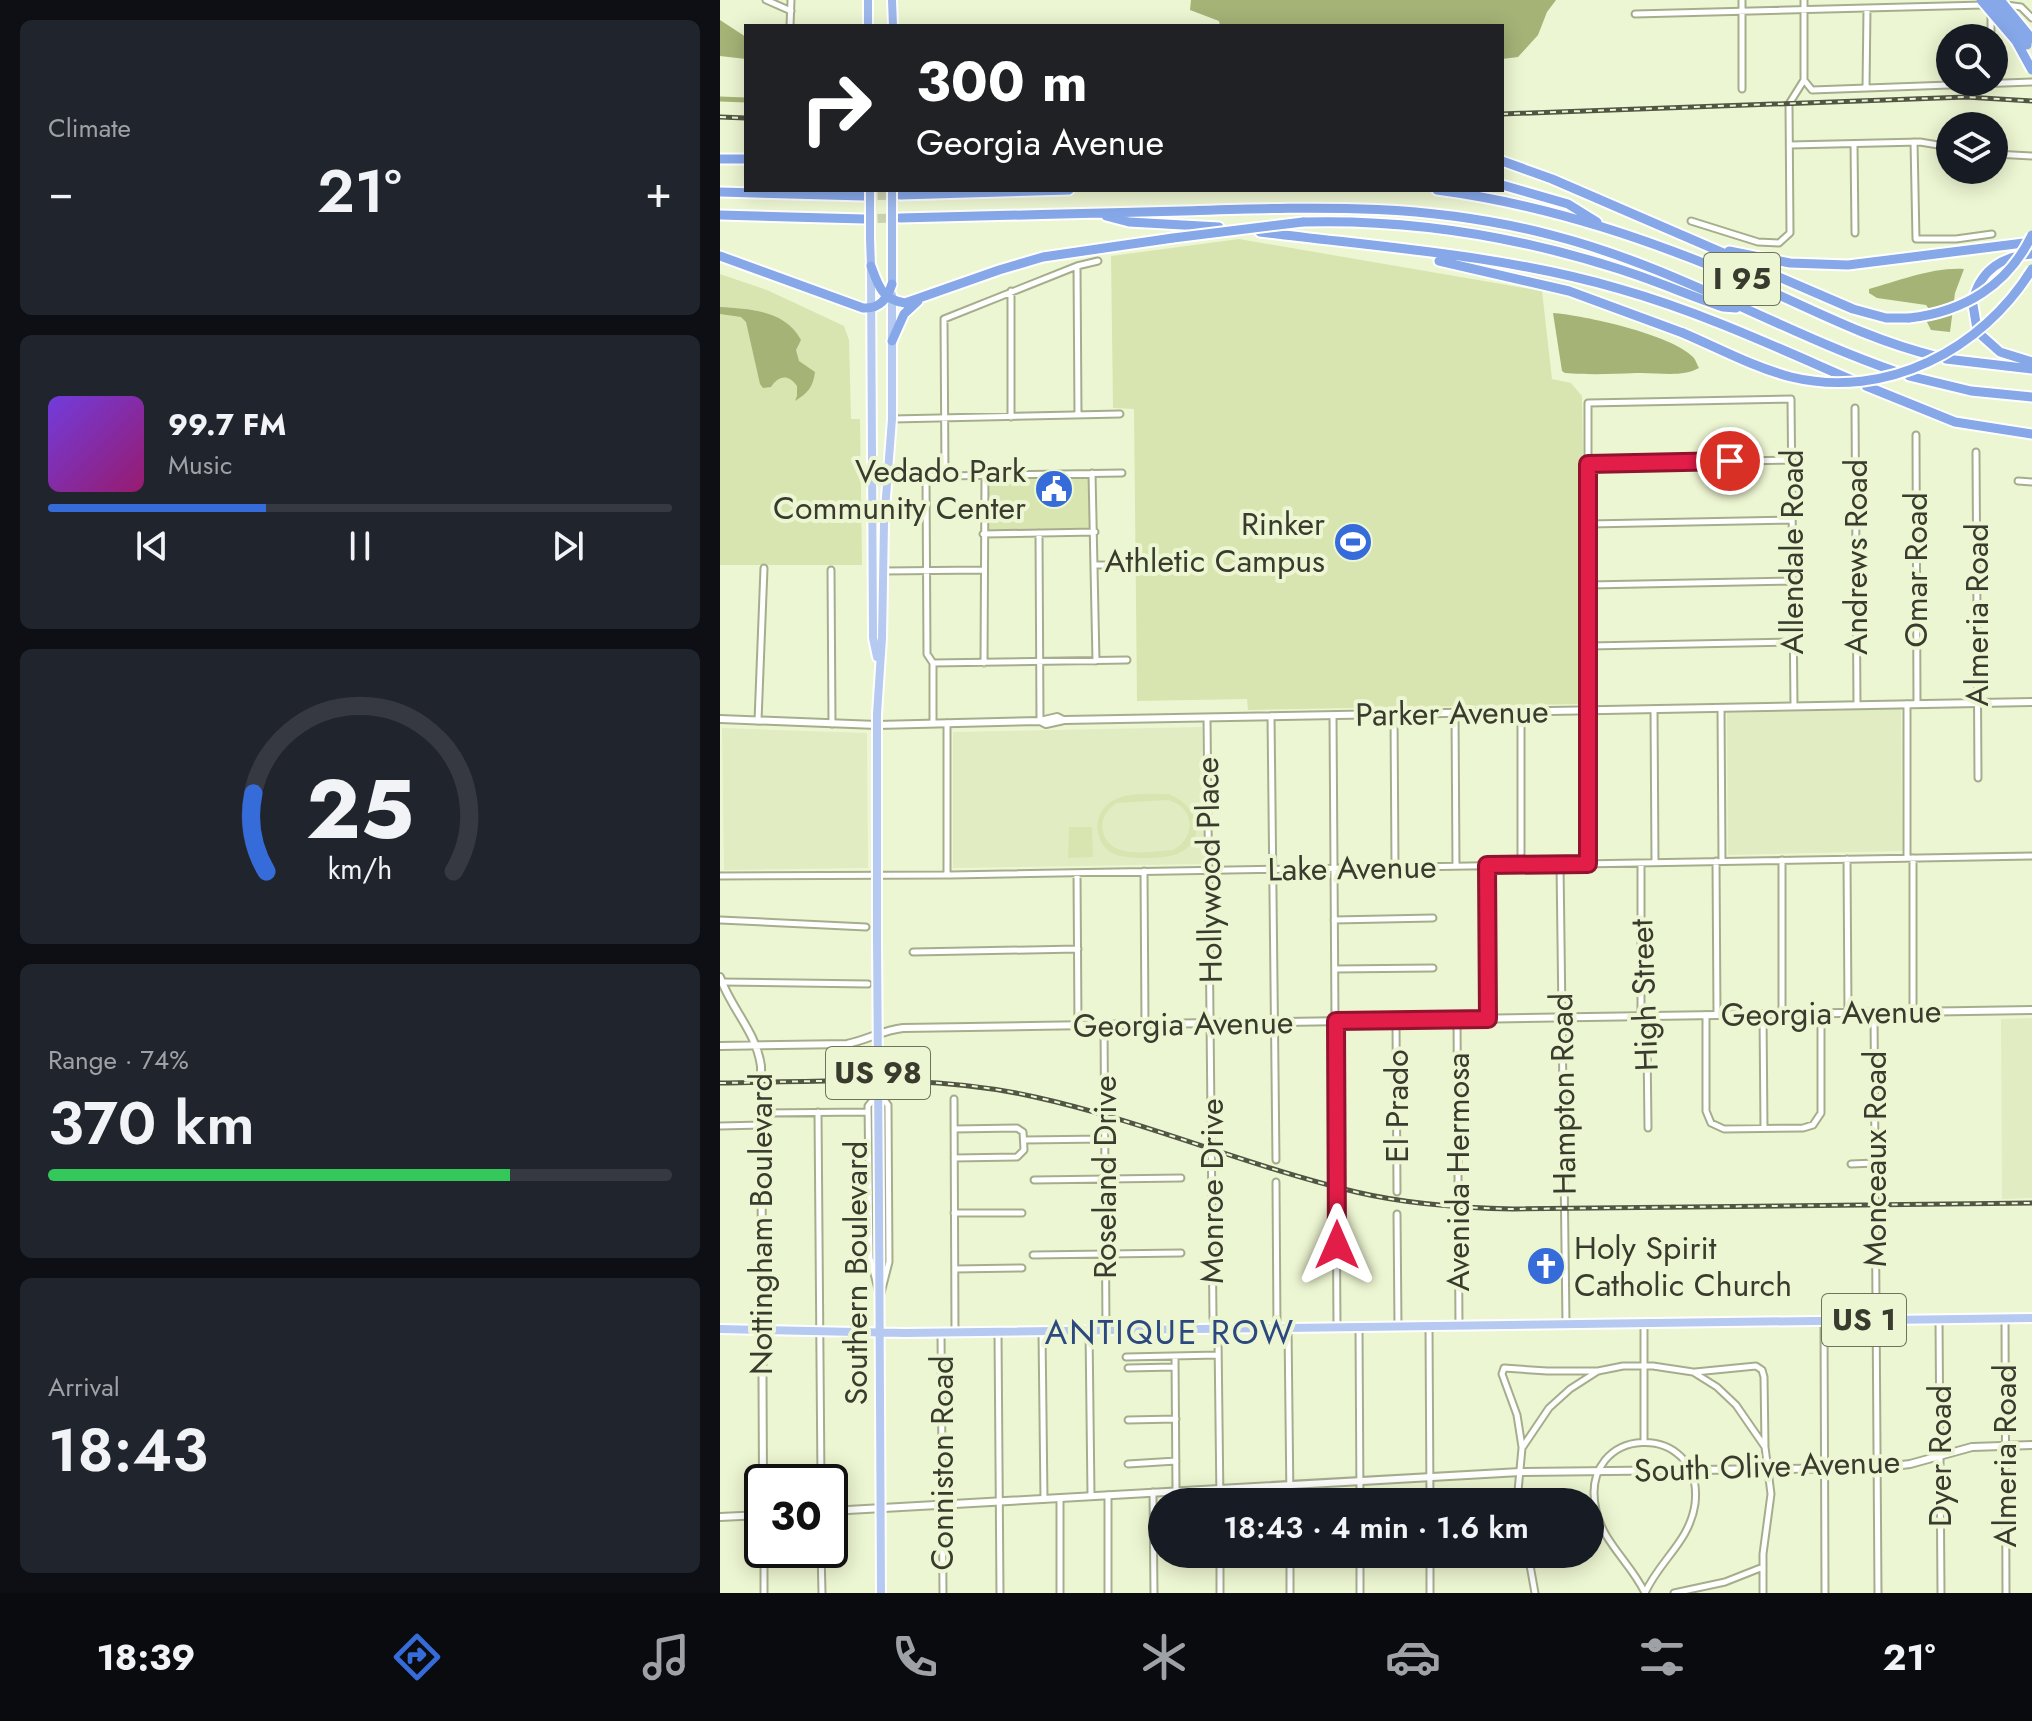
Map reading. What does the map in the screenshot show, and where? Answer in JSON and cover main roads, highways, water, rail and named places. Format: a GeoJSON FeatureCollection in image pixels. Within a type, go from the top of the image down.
{"type":"FeatureCollection","features":[{"type":"Feature","properties":{"kind":"highway"},"geometry":{"type":"LineString","coordinates":[[868,0],[868,24]]}},
{"type":"Feature","properties":{"kind":"highway"},"geometry":{"type":"LineString","coordinates":[[892,0],[893,24]]}},
{"type":"Feature","properties":{"kind":"highway"},"geometry":{"type":"LineString","coordinates":[[1981,0],[2016,41],[2032,70]]}},
{"type":"Feature","properties":{"kind":"highway"},"geometry":{"type":"LineString","coordinates":[[1997,1],[2032,27]]}},
{"type":"Feature","properties":{"kind":"highway"},"geometry":{"type":"LineString","coordinates":[[1997,1],[2032,39]]}},
{"type":"Feature","properties":{"kind":"highway"},"geometry":{"type":"LineString","coordinates":[[1997,1],[2032,53]]}},
{"type":"Feature","properties":{"kind":"highway"},"geometry":{"type":"LineString","coordinates":[[720,159],[744,159]]}},
{"type":"Feature","properties":{"kind":"highway"},"geometry":{"type":"LineString","coordinates":[[1504,162],[1552,179],[1853,309],[1886,318],[1909,318],[1951,310],[1983,294],[2012,268],[2032,235]]}},
{"type":"Feature","properties":{"kind":"highway"},"geometry":{"type":"LineString","coordinates":[[1504,186],[1580,209],[1603,227]]}},
{"type":"Feature","properties":{"kind":"highway"},"geometry":{"type":"LineString","coordinates":[[720,192],[867,193]]}},
{"type":"Feature","properties":{"kind":"highway"},"geometry":{"type":"LineString","coordinates":[[890,299],[896,192]]}},
{"type":"Feature","properties":{"kind":"highway","name":"I 95"},"geometry":{"type":"LineString","coordinates":[[1448,192],[1529,206],[1672,250],[1879,339],[1940,357],[2032,369]]}},
{"type":"Feature","properties":{"kind":"highway","name":"Southern Boulevard"},"geometry":{"type":"LineString","coordinates":[[867,193],[871,266]]}},
{"type":"Feature","properties":{"kind":"highway","name":"I 95"},"geometry":{"type":"LineString","coordinates":[[900,218],[1352,207],[1455,215],[1520,227],[1593,246],[1897,372]]}},
{"type":"Feature","properties":{"kind":"highway"},"geometry":{"type":"LineString","coordinates":[[1099,213],[1119,221],[1219,227]]}},
{"type":"Feature","properties":{"kind":"highway"},"geometry":{"type":"LineString","coordinates":[[720,215],[864,219]]}},
{"type":"Feature","properties":{"kind":"highway"},"geometry":{"type":"LineString","coordinates":[[871,266],[882,292],[890,299],[905,303],[1043,257],[1303,222],[1400,224],[1491,236],[1618,268],[1723,307],[1747,309]]}},
{"type":"Feature","properties":{"kind":"highway"},"geometry":{"type":"LineString","coordinates":[[1260,232],[1535,269],[1618,288],[1715,321],[1852,380]]}},
{"type":"Feature","properties":{"kind":"highway"},"geometry":{"type":"LineString","coordinates":[[1684,236],[1757,258],[1824,266],[1871,264],[2032,242]]}},
{"type":"Feature","properties":{"kind":"highway"},"geometry":{"type":"LineString","coordinates":[[1393,249],[1569,291],[1683,333],[1753,364],[1788,376],[1831,383],[1875,379],[1918,367],[1969,338],[2003,308],[2032,269]]}},
{"type":"Feature","properties":{"kind":"highway"},"geometry":{"type":"LineString","coordinates":[[2032,254],[2016,255],[1998,263],[1981,280],[1973,301],[1979,332],[1992,348],[2004,355],[2032,362]]}},
{"type":"Feature","properties":{"kind":"highway"},"geometry":{"type":"LineString","coordinates":[[720,256],[858,307],[872,309],[890,299]]}},
{"type":"Feature","properties":{"kind":"highway"},"geometry":{"type":"LineString","coordinates":[[892,341],[904,314],[920,298]]}},
{"type":"Feature","properties":{"kind":"highway"},"geometry":{"type":"LineString","coordinates":[[1909,376],[1971,391],[2032,397]]}},
{"type":"Feature","properties":{"kind":"highway"},"geometry":{"type":"LineString","coordinates":[[1866,386],[1946,420],[1981,428],[2032,433]]}},
{"type":"Feature","properties":{"kind":"main road","name":"Southern Boulevard"},"geometry":{"type":"LineString","coordinates":[[871,266],[873,638],[879,665]]}},
{"type":"Feature","properties":{"kind":"main road","name":"Southern Boulevard"},"geometry":{"type":"LineString","coordinates":[[881,1593],[877,725],[885,505],[892,419],[890,299]]}},
{"type":"Feature","properties":{"kind":"main road"},"geometry":{"type":"LineString","coordinates":[[872,453],[881,473],[887,477]]}},
{"type":"Feature","properties":{"kind":"main road"},"geometry":{"type":"LineString","coordinates":[[872,477],[882,482],[881,497],[885,505]]}},
{"type":"Feature","properties":{"kind":"main road"},"geometry":{"type":"LineString","coordinates":[[873,543],[883,571]]}},
{"type":"Feature","properties":{"kind":"main road","name":"US 1"},"geometry":{"type":"LineString","coordinates":[[720,1329],[941,1333],[2032,1318]]}},
{"type":"Feature","properties":{"kind":"waterway"},"geometry":{"type":"LineString","coordinates":[[720,99],[744,100]]}},
{"type":"Feature","properties":{"kind":"tunnel"},"geometry":{"type":"LineString","coordinates":[[864,196],[900,195]]}},
{"type":"Feature","properties":{"kind":"tunnel"},"geometry":{"type":"LineString","coordinates":[[864,219],[897,218]]}},
{"type":"Feature","properties":{"kind":"railway"},"geometry":{"type":"LineString","coordinates":[[1504,114],[1966,97],[2032,101]]}},
{"type":"Feature","properties":{"kind":"railway"},"geometry":{"type":"LineString","coordinates":[[720,117],[744,118]]}},
{"type":"Feature","properties":{"kind":"railway"},"geometry":{"type":"LineString","coordinates":[[720,1083],[878,1081],[996,1089],[1116,1118],[1315,1181],[1375,1196],[1434,1205],[1513,1209],[2032,1203]]}},
{"type":"Feature","properties":{"kind":"place","name":"Vedado Park Community Center"},"geometry":{"type":"Point","coordinates":[1054,489]}},
{"type":"Feature","properties":{"kind":"place","name":"Rinker Athletic Campus"},"geometry":{"type":"Point","coordinates":[1353,542]}},
{"type":"Feature","properties":{"kind":"place","name":"Holy Spirit Catholic Church"},"geometry":{"type":"Point","coordinates":[1546,1266]}},
{"type":"Feature","properties":{"kind":"district","name":"ANTIQUE ROW"},"geometry":{"type":"Point","coordinates":[1170,1332]}}]}
